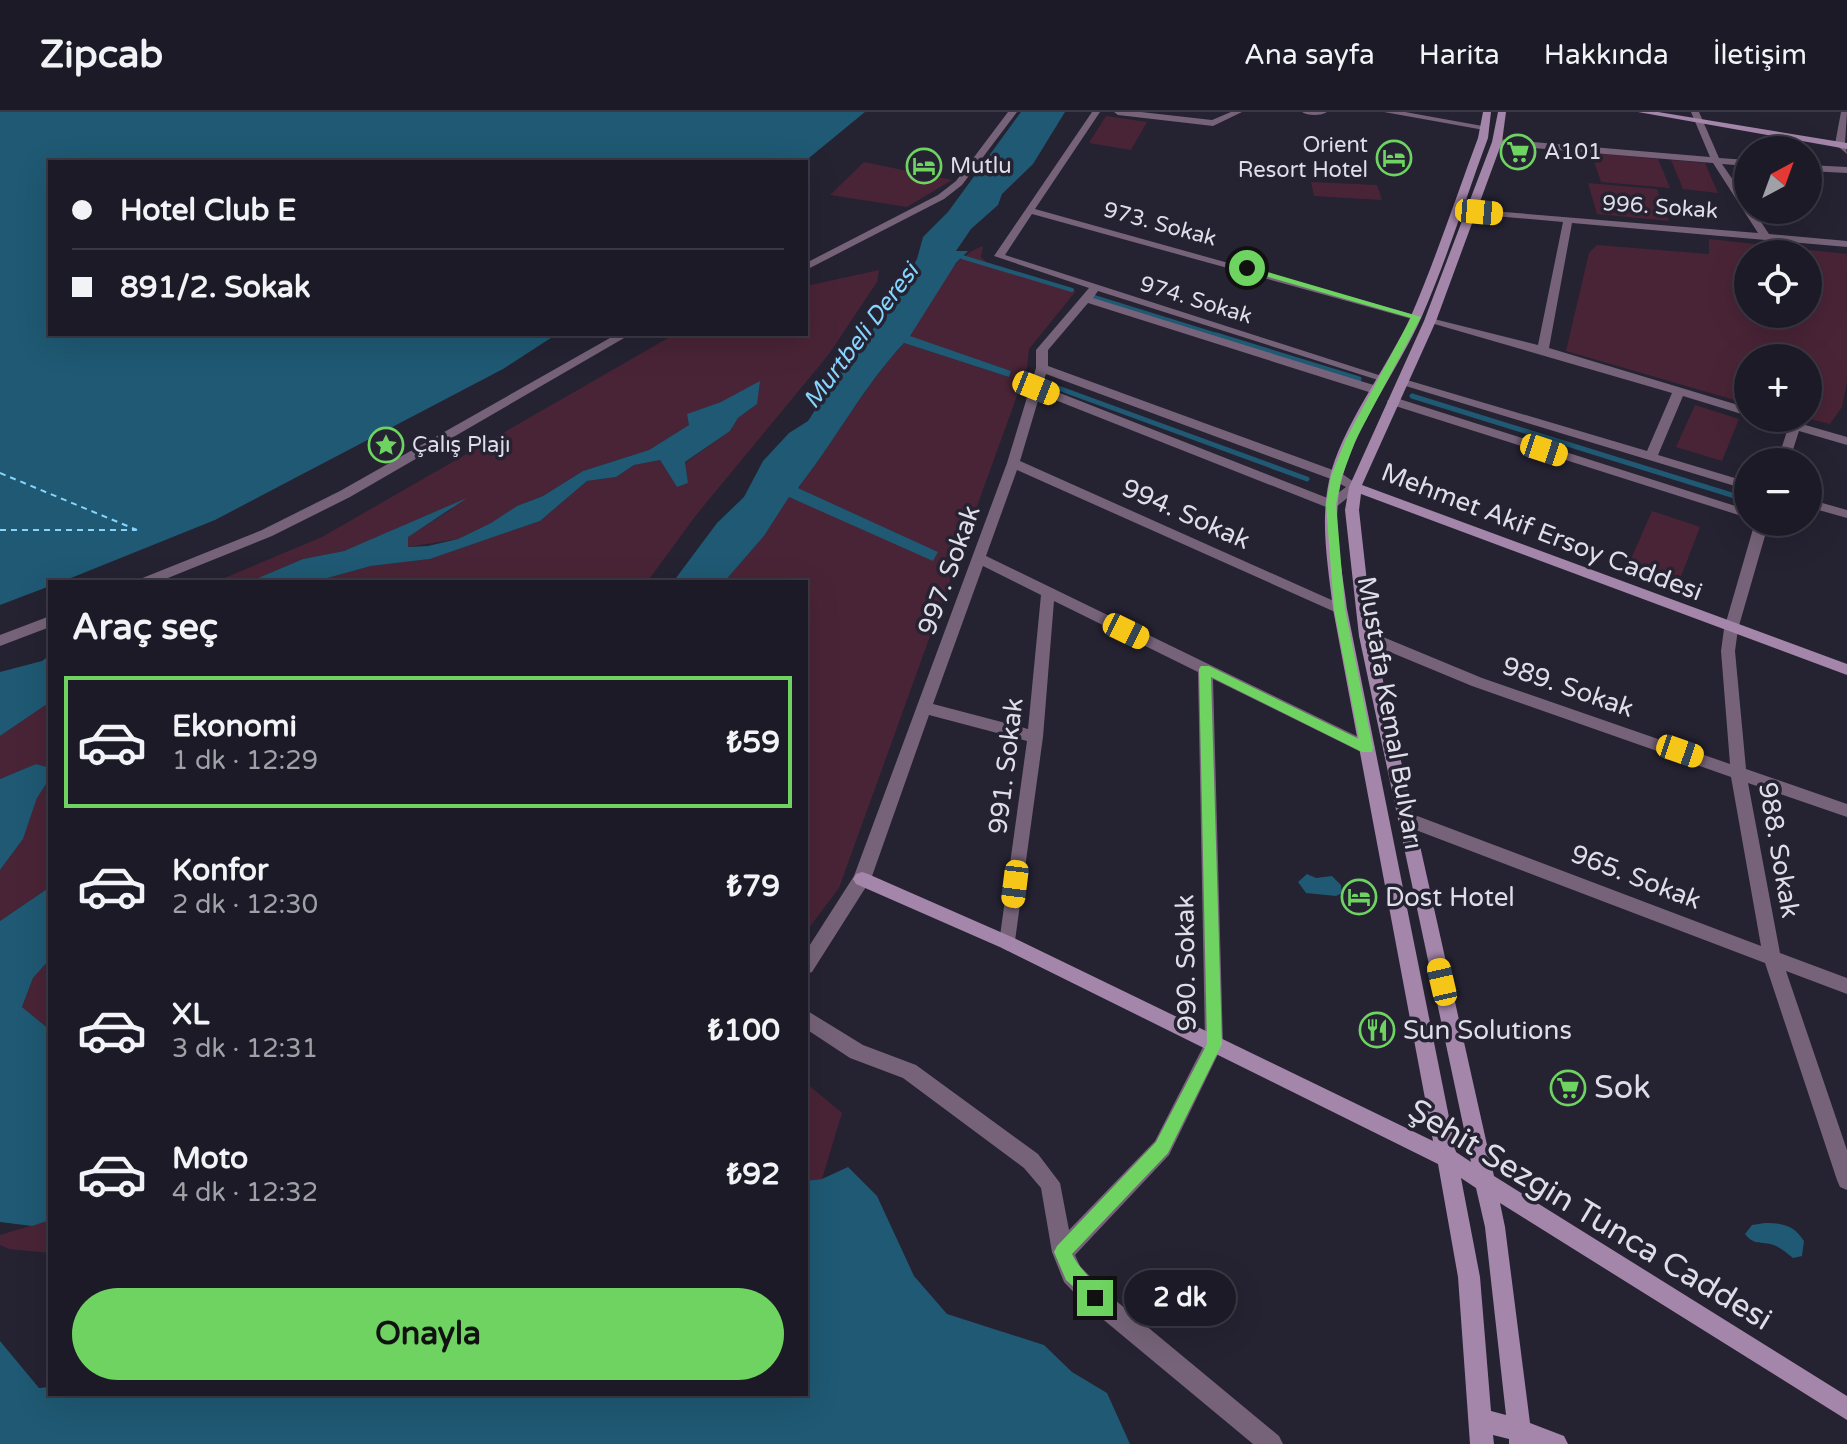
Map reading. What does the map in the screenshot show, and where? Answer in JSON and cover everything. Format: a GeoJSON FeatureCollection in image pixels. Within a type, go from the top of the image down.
{"type":"FeatureCollection","features":[{"type":"Feature","properties":{"kind":"main road","name":"Mustafa Kemal Bulvarı"},"geometry":{"type":"LineString","coordinates":[[1482,1444],[1469,1277],[1340,609],[1331,504],[1336,476],[1379,384],[1416,317],[1483,138],[1487,112]]}},
{"type":"Feature","properties":{"kind":"main road","name":"Mustafa Kemal Bulvarı"},"geometry":{"type":"LineString","coordinates":[[1502,112],[1497,142],[1430,321],[1355,487],[1353,532],[1366,636],[1486,1184],[1504,1284],[1520,1437]]}},
{"type":"Feature","properties":{"kind":"main road"},"geometry":{"type":"LineString","coordinates":[[1642,112],[1696,116],[1845,147]]}},
{"type":"Feature","properties":{"kind":"main road","name":"Mehmet Akif Ersoy Caddesi"},"geometry":{"type":"LineString","coordinates":[[1355,487],[1847,670]]}},
{"type":"Feature","properties":{"kind":"main road","name":"Şehit Sezgin Tunca Caddesi"},"geometry":{"type":"LineString","coordinates":[[862,879],[1008,943],[1445,1157],[1847,1409]]}},
{"type":"Feature","properties":{"kind":"main road"},"geometry":{"type":"LineString","coordinates":[[1480,1420],[1520,1437],[1556,1444]]}},
{"type":"Feature","properties":{"kind":"street"},"geometry":{"type":"LineString","coordinates":[[808,266],[925,205],[959,183],[1013,112]]}},
{"type":"Feature","properties":{"kind":"street"},"geometry":{"type":"LineString","coordinates":[[1096,112],[999,256],[1090,294],[1379,384]]}},
{"type":"Feature","properties":{"kind":"street"},"geometry":{"type":"LineString","coordinates":[[1118,112],[1213,123],[1238,112]]}},
{"type":"Feature","properties":{"kind":"street"},"geometry":{"type":"LineString","coordinates":[[1306,112],[1323,112]]}},
{"type":"Feature","properties":{"kind":"street"},"geometry":{"type":"LineString","coordinates":[[1388,112],[1484,127]]}},
{"type":"Feature","properties":{"kind":"street"},"geometry":{"type":"LineString","coordinates":[[1845,112],[1845,147]]}},
{"type":"Feature","properties":{"kind":"street"},"geometry":{"type":"LineString","coordinates":[[1696,116],[1716,161],[1764,234]]}},
{"type":"Feature","properties":{"kind":"street"},"geometry":{"type":"LineString","coordinates":[[1497,142],[1734,162]]}},
{"type":"Feature","properties":{"kind":"street"},"geometry":{"type":"LineString","coordinates":[[1822,169],[1847,170]]}},
{"type":"Feature","properties":{"kind":"street","name":"973. Sokak"},"geometry":{"type":"LineString","coordinates":[[1031,211],[1416,317]]}},
{"type":"Feature","properties":{"kind":"street","name":"996. Sokak"},"geometry":{"type":"LineString","coordinates":[[1471,211],[1764,234],[1847,244]]}},
{"type":"Feature","properties":{"kind":"street"},"geometry":{"type":"LineString","coordinates":[[1543,350],[1568,220]]}},
{"type":"Feature","properties":{"kind":"street","name":"997. Sokak"},"geometry":{"type":"LineString","coordinates":[[808,963],[862,879],[1013,463],[1042,368],[1042,350],[1090,294]]}},
{"type":"Feature","properties":{"kind":"street"},"geometry":{"type":"LineString","coordinates":[[1430,321],[1543,350],[1734,408]]}},
{"type":"Feature","properties":{"kind":"street"},"geometry":{"type":"LineString","coordinates":[[150,580],[267,533],[345,494],[622,336]]}},
{"type":"Feature","properties":{"kind":"street","name":"Mehmet Akif Ersoy Caddesi"},"geometry":{"type":"LineString","coordinates":[[1042,368],[1336,476],[1355,487]]}},
{"type":"Feature","properties":{"kind":"street"},"geometry":{"type":"LineString","coordinates":[[1403,382],[1734,482]]}},
{"type":"Feature","properties":{"kind":"street"},"geometry":{"type":"LineString","coordinates":[[1036,388],[1331,504],[1355,487]]}},
{"type":"Feature","properties":{"kind":"street"},"geometry":{"type":"LineString","coordinates":[[1650,458],[1679,391]]}},
{"type":"Feature","properties":{"kind":"street"},"geometry":{"type":"LineString","coordinates":[[1393,401],[1734,510]]}},
{"type":"Feature","properties":{"kind":"street"},"geometry":{"type":"LineString","coordinates":[[1816,432],[1847,441]]}},
{"type":"Feature","properties":{"kind":"street","name":"994. Sokak"},"geometry":{"type":"LineString","coordinates":[[1013,463],[1340,609]]}},
{"type":"Feature","properties":{"kind":"street"},"geometry":{"type":"LineString","coordinates":[[1822,507],[1847,514]]}},
{"type":"Feature","properties":{"kind":"street","name":"988. Sokak"},"geometry":{"type":"LineString","coordinates":[[1758,536],[1731,629],[1728,651],[1738,770],[1772,956],[1847,1180]]}},
{"type":"Feature","properties":{"kind":"street"},"geometry":{"type":"LineString","coordinates":[[978,558],[1367,748]]}},
{"type":"Feature","properties":{"kind":"street","name":"991. Sokak"},"geometry":{"type":"LineString","coordinates":[[1008,943],[1035,737],[1048,594]]}},
{"type":"Feature","properties":{"kind":"street"},"geometry":{"type":"LineString","coordinates":[[0,641],[48,622]]}},
{"type":"Feature","properties":{"kind":"street","name":"989. Sokak"},"geometry":{"type":"LineString","coordinates":[[1366,636],[1477,682],[1738,770],[1847,811]]}},
{"type":"Feature","properties":{"kind":"street","name":"990. Sokak"},"geometry":{"type":"LineString","coordinates":[[1063,1252],[1162,1148],[1214,1044],[1205,669]]}},
{"type":"Feature","properties":{"kind":"street"},"geometry":{"type":"LineString","coordinates":[[925,708],[1035,737]]}},
{"type":"Feature","properties":{"kind":"street","name":"965. Sokak"},"geometry":{"type":"LineString","coordinates":[[1406,819],[1847,986]]}},
{"type":"Feature","properties":{"kind":"street"},"geometry":{"type":"LineString","coordinates":[[808,1020],[857,1052],[909,1071],[1031,1161],[1050,1183],[1063,1252],[1072,1274],[1095,1298],[1271,1444]]}},
{"type":"Feature","properties":{"kind":"shaded area"},"geometry":{"type":"Polygon","coordinates":[[[1106,116],[1147,122],[1131,150],[1089,143],[1106,116]]]}},
{"type":"Feature","properties":{"kind":"shaded area"},"geometry":{"type":"Polygon","coordinates":[[[1591,153],[1658,159],[1670,188],[1601,182],[1591,153]]]}},
{"type":"Feature","properties":{"kind":"shaded area"},"geometry":{"type":"Polygon","coordinates":[[[1671,160],[1705,163],[1718,193],[1683,189],[1671,160]]]}},
{"type":"Feature","properties":{"kind":"shaded area"},"geometry":{"type":"Polygon","coordinates":[[[864,162],[952,180],[907,207],[830,195],[864,162]]]}},
{"type":"Feature","properties":{"kind":"shaded area"},"geometry":{"type":"Polygon","coordinates":[[[1311,182],[1377,185],[1382,200],[1314,196],[1311,182]]]}},
{"type":"Feature","properties":{"kind":"shaded area"},"geometry":{"type":"Polygon","coordinates":[[[1588,183],[1657,189],[1669,221],[1597,214],[1588,183]]]}},
{"type":"Feature","properties":{"kind":"shaded area"},"geometry":{"type":"Polygon","coordinates":[[[1709,239],[1734,242],[1734,328],[1822,328],[1822,251],[1847,254],[1847,382],[1842,407],[1830,424],[1822,422],[1822,344],[1734,344],[1734,400],[1566,351],[1589,253],[1597,245],[1709,254],[1709,239]]]}},
{"type":"Feature","properties":{"kind":"shaded area"},"geometry":{"type":"Polygon","coordinates":[[[983,246],[981,257],[986,262],[1076,291],[1029,349],[1027,368],[839,888],[808,929],[808,580],[726,580],[764,536],[789,497],[937,552],[798,488],[875,378],[904,343],[1009,377],[1011,371],[909,337],[949,272],[970,252],[983,246]]]}},
{"type":"Feature","properties":{"kind":"shaded area"},"geometry":{"type":"Polygon","coordinates":[[[879,270],[877,282],[829,354],[697,514],[648,580],[320,580],[371,566],[430,559],[540,521],[587,481],[616,477],[634,465],[660,460],[677,487],[688,483],[685,463],[730,431],[738,418],[757,404],[721,402],[688,414],[689,425],[649,450],[583,471],[543,496],[517,506],[458,539],[408,547],[407,537],[454,508],[344,551],[303,559],[254,580],[220,580],[322,537],[672,336],[808,336],[808,286],[879,270]]]}},
{"type":"Feature","properties":{"kind":"shaded area"},"geometry":{"type":"Polygon","coordinates":[[[1695,405],[1734,417],[1734,431],[1722,461],[1676,447],[1695,405]]]}},
{"type":"Feature","properties":{"kind":"shaded area"},"geometry":{"type":"Polygon","coordinates":[[[1652,511],[1700,527],[1680,579],[1630,561],[1652,511]]]}},
{"type":"Feature","properties":{"kind":"shaded area"},"geometry":{"type":"Polygon","coordinates":[[[48,703],[48,767],[36,764],[0,779],[0,736],[48,703]]]}},
{"type":"Feature","properties":{"kind":"shaded area"},"geometry":{"type":"Polygon","coordinates":[[[48,781],[48,888],[0,921],[0,870],[23,839],[37,798],[48,781]]]}},
{"type":"Feature","properties":{"kind":"shaded area"},"geometry":{"type":"Polygon","coordinates":[[[48,961],[48,1028],[22,1007],[33,978],[48,961]]]}},
{"type":"Feature","properties":{"kind":"shaded area"},"geometry":{"type":"Polygon","coordinates":[[[808,1085],[842,1113],[822,1179],[808,1181],[808,1085]]]}},
{"type":"Feature","properties":{"kind":"shaded area"},"geometry":{"type":"Polygon","coordinates":[[[48,1221],[48,1253],[9,1249],[0,1245],[0,1235],[48,1221]]]}},
{"type":"Feature","properties":{"kind":"water"},"geometry":{"type":"Polygon","coordinates":[[[0,112],[865,112],[806,160],[48,160],[48,336],[554,336],[503,369],[215,520],[66,580],[48,580],[48,587],[0,605],[0,112]]]}},
{"type":"Feature","properties":{"kind":"water"},"geometry":{"type":"Polygon","coordinates":[[[1021,112],[1065,112],[1033,164],[1002,194],[998,205],[971,229],[956,251],[968,251],[956,263],[910,336],[1011,371],[1009,377],[904,343],[875,378],[798,488],[938,552],[933,561],[789,497],[764,536],[726,580],[674,580],[717,523],[744,497],[763,461],[789,433],[808,421],[842,368],[904,290],[904,282],[917,259],[923,237],[948,212],[1021,112]]]}},
{"type":"Feature","properties":{"kind":"water"},"geometry":{"type":"Polygon","coordinates":[[[760,381],[757,404],[738,418],[730,431],[685,462],[688,483],[677,487],[660,460],[634,465],[616,477],[587,481],[540,521],[430,559],[371,566],[320,580],[254,580],[303,559],[344,551],[467,498],[408,537],[408,547],[458,539],[517,506],[543,496],[583,471],[649,450],[689,425],[687,414],[721,402],[760,381]]]}},
{"type":"Feature","properties":{"kind":"water"},"geometry":{"type":"Polygon","coordinates":[[[48,656],[48,703],[0,736],[0,672],[42,661],[48,656]]]}},
{"type":"Feature","properties":{"kind":"water"},"geometry":{"type":"Polygon","coordinates":[[[36,764],[48,767],[48,781],[37,798],[23,839],[0,870],[0,779],[36,764]]]}},
{"type":"Feature","properties":{"kind":"water"},"geometry":{"type":"Polygon","coordinates":[[[1307,874],[1316,878],[1332,876],[1341,885],[1342,893],[1336,896],[1306,893],[1298,882],[1307,874]]]}},
{"type":"Feature","properties":{"kind":"water"},"geometry":{"type":"Polygon","coordinates":[[[48,888],[48,961],[33,978],[22,1007],[48,1028],[48,1221],[32,1226],[0,1222],[0,921],[48,888]]]}},
{"type":"Feature","properties":{"kind":"water"},"geometry":{"type":"Polygon","coordinates":[[[848,1167],[877,1196],[914,1276],[947,1314],[1044,1345],[1072,1372],[1107,1393],[1130,1444],[0,1444],[0,1341],[39,1388],[48,1387],[48,1396],[808,1396],[808,1181],[822,1179],[848,1167]]]}},
{"type":"Feature","properties":{"kind":"water"},"geometry":{"type":"Polygon","coordinates":[[[1783,1224],[1796,1231],[1804,1241],[1802,1256],[1793,1258],[1776,1246],[1756,1242],[1745,1234],[1752,1225],[1783,1224]]]}},
{"type":"Feature","properties":{"kind":"waterway"},"geometry":{"type":"LineString","coordinates":[[962,257],[1072,290]]}},
{"type":"Feature","properties":{"kind":"waterway"},"geometry":{"type":"LineString","coordinates":[[1094,297],[1223,337]]}},
{"type":"Feature","properties":{"kind":"waterway"},"geometry":{"type":"LineString","coordinates":[[1216,335],[1359,379]]}},
{"type":"Feature","properties":{"kind":"waterway"},"geometry":{"type":"LineString","coordinates":[[1050,385],[1307,479]]}},
{"type":"Feature","properties":{"kind":"waterway"},"geometry":{"type":"LineString","coordinates":[[1412,396],[1734,496]]}},
{"type":"Feature","properties":{"kind":"ferry route"},"geometry":{"type":"LineString","coordinates":[[0,473],[137,530]]}},
{"type":"Feature","properties":{"kind":"ferry route"},"geometry":{"type":"LineString","coordinates":[[0,530],[136,530]]}},
{"type":"Feature","properties":{"kind":"place","name":"A101"},"geometry":{"type":"Point","coordinates":[1518,152]}},
{"type":"Feature","properties":{"kind":"place","name":"Orient Resort Hotel"},"geometry":{"type":"Point","coordinates":[1394,158]}},
{"type":"Feature","properties":{"kind":"place","name":"Mutlu"},"geometry":{"type":"Point","coordinates":[924,166]}},
{"type":"Feature","properties":{"kind":"place","name":"Çalış Plajı"},"geometry":{"type":"Point","coordinates":[386,445]}},
{"type":"Feature","properties":{"kind":"place","name":"Dost Hotel"},"geometry":{"type":"Point","coordinates":[1359,897]}},
{"type":"Feature","properties":{"kind":"place","name":"Sun Solutions"},"geometry":{"type":"Point","coordinates":[1377,1030]}},
{"type":"Feature","properties":{"kind":"place","name":"Sok"},"geometry":{"type":"Point","coordinates":[1568,1088]}},
{"type":"Feature","properties":{"kind":"route"},"geometry":{"type":"LineString","coordinates":[[1095,1298],[1072,1274],[1063,1252],[1162,1148],[1214,1044],[1205,669],[1367,748],[1340,609],[1331,504],[1336,476],[1351,439],[1416,317],[1247,268]]}},
{"type":"Feature","properties":{"kind":"water label","name":"Murtbeli Deresi"},"geometry":{"type":"Point","coordinates":[861,336]}}]}
